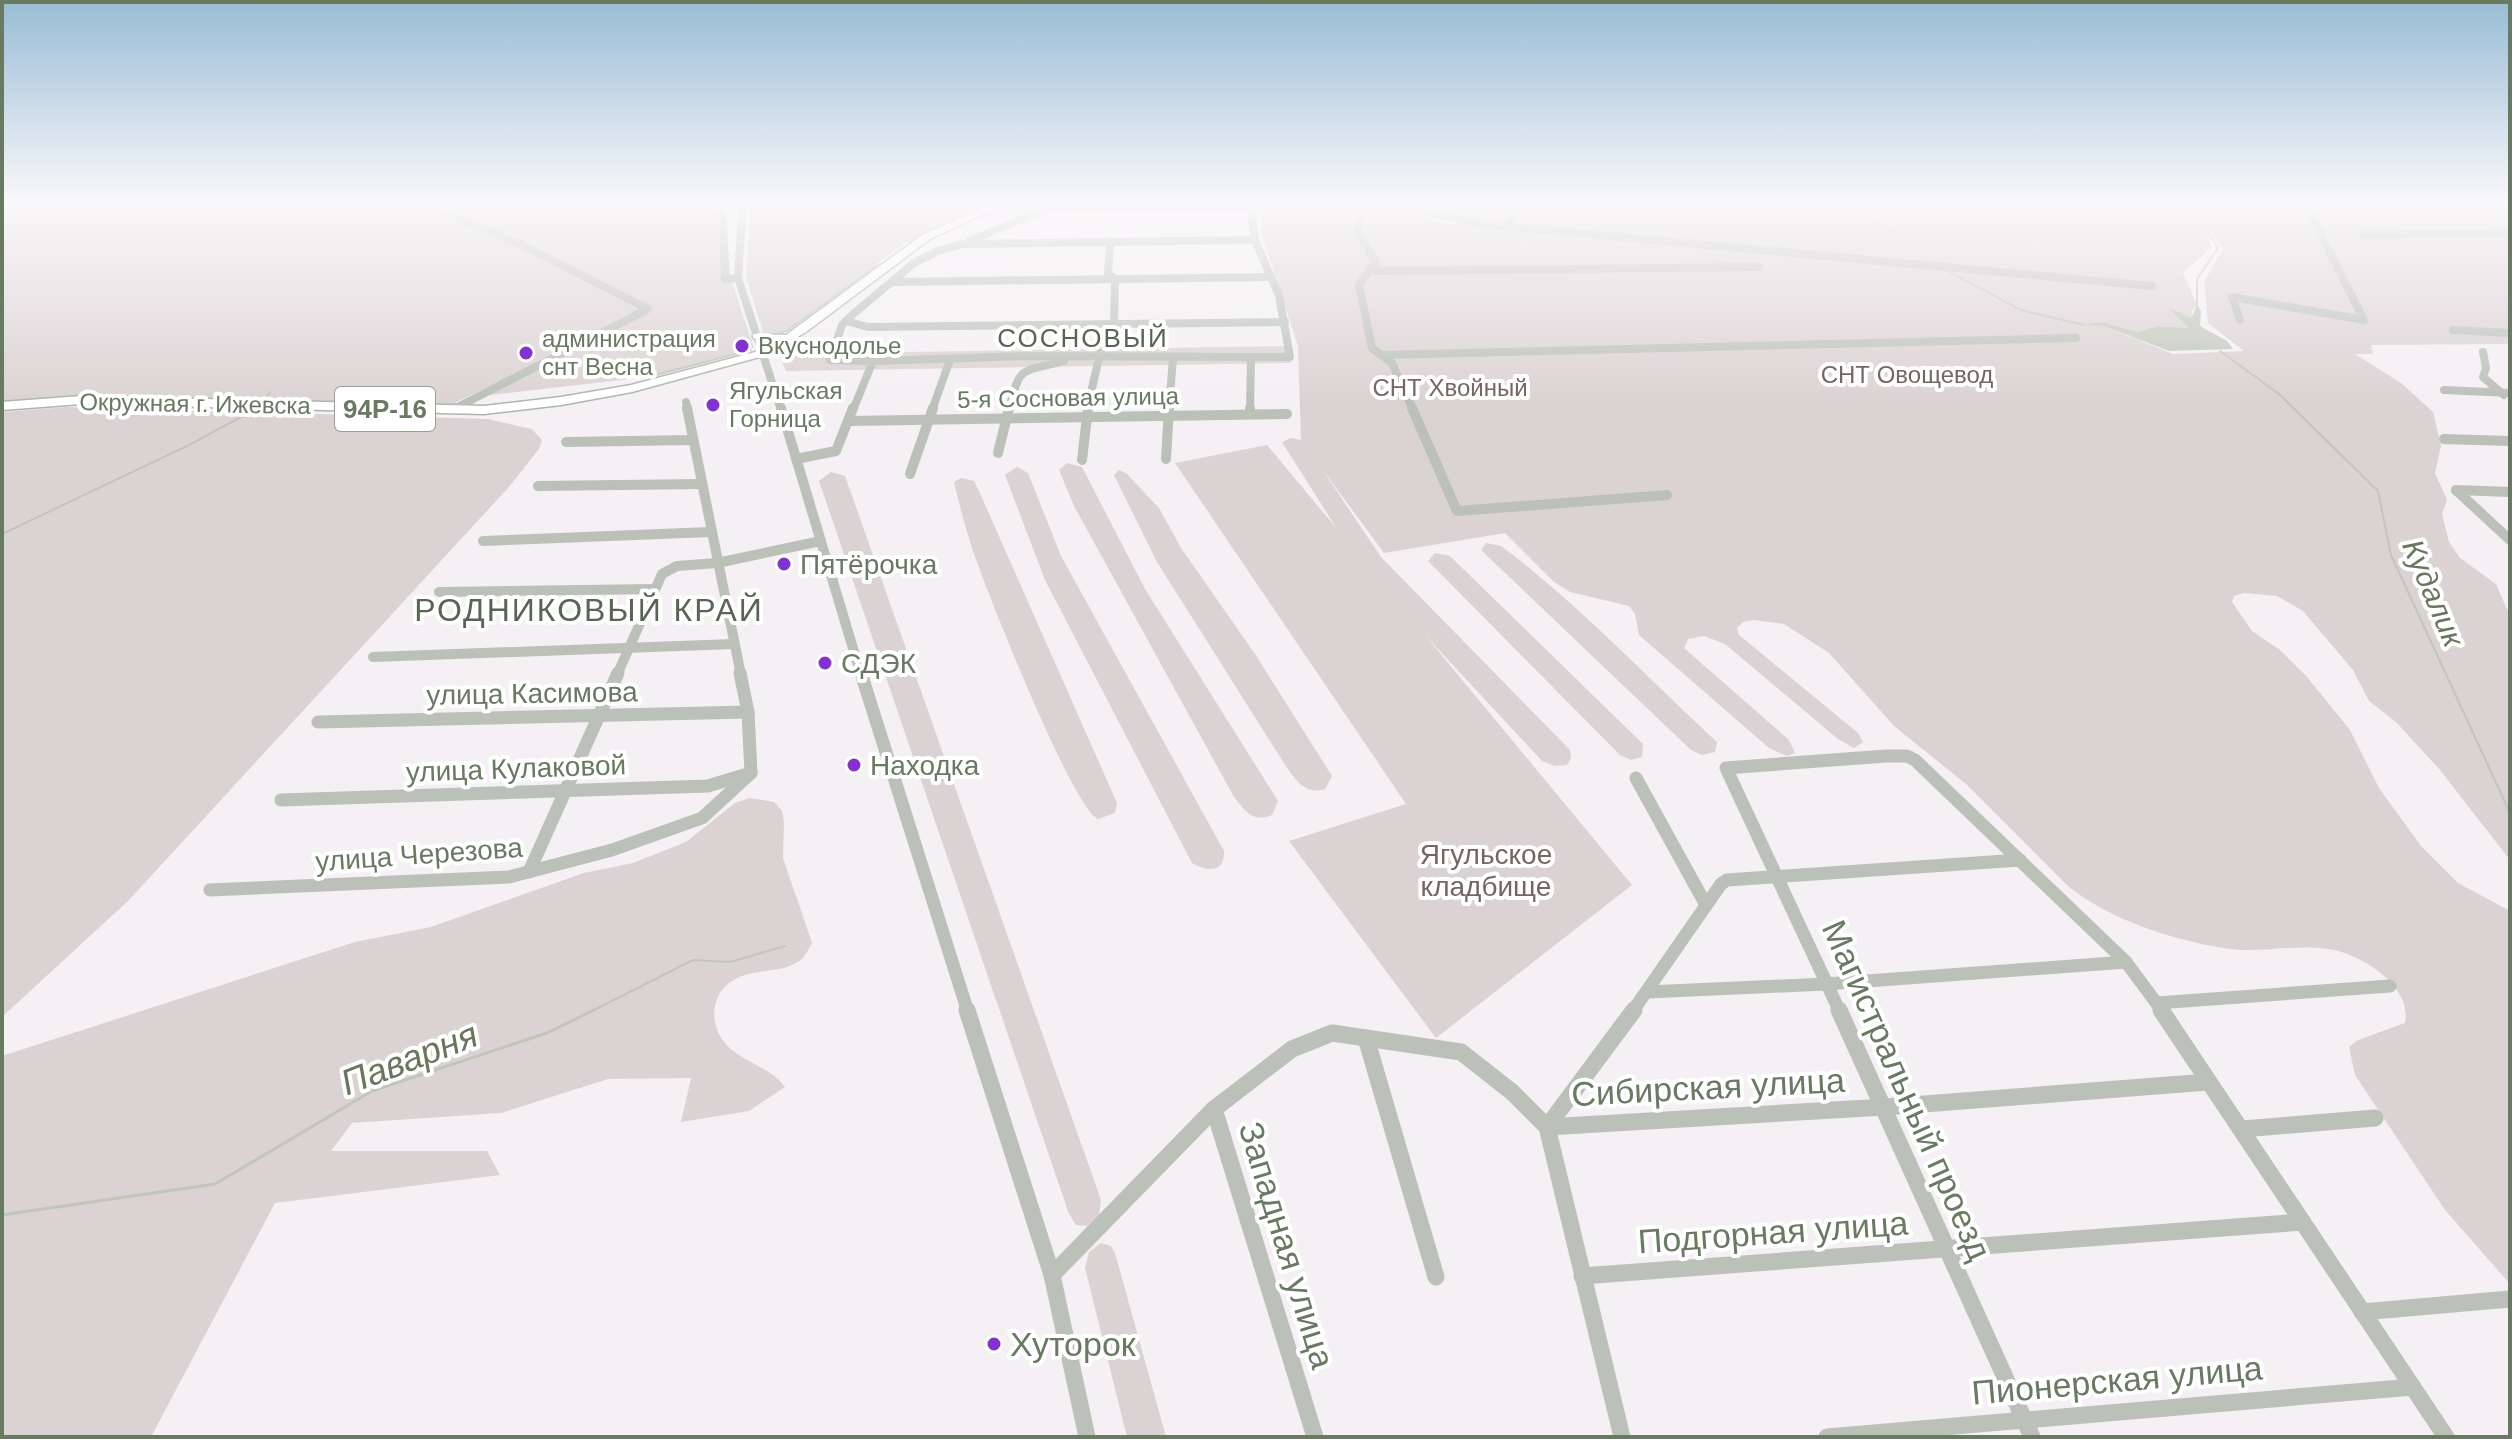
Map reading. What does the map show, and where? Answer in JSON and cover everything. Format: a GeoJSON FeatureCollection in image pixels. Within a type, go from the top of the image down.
{"type":"FeatureCollection","features":[{"type":"Feature","properties":{"kind":"main road","name":"Окружная г. Ижевска"},"geometry":{"type":"LineString","coordinates":[[2,406],[81,400],[452,410],[561,401],[632,388],[763,353],[791,337],[884,268]]}},
{"type":"Feature","properties":{"kind":"main road"},"geometry":{"type":"LineString","coordinates":[[757,336],[791,337]]}},
{"type":"Feature","properties":{"kind":"street"},"geometry":{"type":"LineString","coordinates":[[452,410],[648,309],[568,268]]}},
{"type":"Feature","properties":{"kind":"street"},"geometry":{"type":"LineString","coordinates":[[725,268],[725,279],[738,278]]}},
{"type":"Feature","properties":{"kind":"street"},"geometry":{"type":"LineString","coordinates":[[739,268],[738,278],[1052,1275],[1087,1437]]}},
{"type":"Feature","properties":{"kind":"street"},"geometry":{"type":"LineString","coordinates":[[910,268],[846,321],[830,360],[1290,357],[1279,296],[1267,268]]}},
{"type":"Feature","properties":{"kind":"street"},"geometry":{"type":"LineString","coordinates":[[1108,268],[1108,274],[1115,279]]}},
{"type":"Feature","properties":{"kind":"street"},"geometry":{"type":"LineString","coordinates":[[1373,268],[1359,285],[1372,348],[1392,363],[1457,511],[1667,495]]}},
{"type":"Feature","properties":{"kind":"street"},"geometry":{"type":"LineString","coordinates":[[1371,271],[1647,268]]}},
{"type":"Feature","properties":{"kind":"street"},"geometry":{"type":"LineString","coordinates":[[1958,268],[2152,286]]}},
{"type":"Feature","properties":{"kind":"street"},"geometry":{"type":"LineString","coordinates":[[2240,320],[2232,297],[2364,320],[2338,268]]}},
{"type":"Feature","properties":{"kind":"street"},"geometry":{"type":"LineString","coordinates":[[894,282],[1271,277]]}},
{"type":"Feature","properties":{"kind":"street"},"geometry":{"type":"LineString","coordinates":[[1082,460],[1086,417],[1103,339],[1114,324],[1115,279]]}},
{"type":"Feature","properties":{"kind":"street"},"geometry":{"type":"LineString","coordinates":[[846,321],[868,327]]}},
{"type":"Feature","properties":{"kind":"street"},"geometry":{"type":"LineString","coordinates":[[836,341],[855,330],[868,327],[1285,322]]}},
{"type":"Feature","properties":{"kind":"street"},"geometry":{"type":"LineString","coordinates":[[2453,330],[2510,333]]}},
{"type":"Feature","properties":{"kind":"street"},"geometry":{"type":"LineString","coordinates":[[1381,355],[2076,338]]}},
{"type":"Feature","properties":{"kind":"street"},"geometry":{"type":"LineString","coordinates":[[2483,352],[2486,368],[2483,377],[2507,395]]}},
{"type":"Feature","properties":{"kind":"street"},"geometry":{"type":"LineString","coordinates":[[998,453],[1019,375],[1078,357]]}},
{"type":"Feature","properties":{"kind":"street"},"geometry":{"type":"LineString","coordinates":[[1166,459],[1173,357]]}},
{"type":"Feature","properties":{"kind":"street"},"geometry":{"type":"LineString","coordinates":[[1250,414],[1251,357]]}},
{"type":"Feature","properties":{"kind":"street"},"geometry":{"type":"LineString","coordinates":[[910,474],[950,360]]}},
{"type":"Feature","properties":{"kind":"street"},"geometry":{"type":"LineString","coordinates":[[796,459],[836,451],[873,361]]}},
{"type":"Feature","properties":{"kind":"street"},"geometry":{"type":"LineString","coordinates":[[2444,390],[2507,395]]}},
{"type":"Feature","properties":{"kind":"street"},"geometry":{"type":"LineString","coordinates":[[686,402],[748,712],[751,773]]}},
{"type":"Feature","properties":{"kind":"street","name":"5-я Сосновая улица"},"geometry":{"type":"LineString","coordinates":[[849,421],[1287,414]]}},
{"type":"Feature","properties":{"kind":"street"},"geometry":{"type":"LineString","coordinates":[[2444,439],[2510,441]]}},
{"type":"Feature","properties":{"kind":"street"},"geometry":{"type":"LineString","coordinates":[[566,442],[693,440]]}},
{"type":"Feature","properties":{"kind":"street"},"geometry":{"type":"LineString","coordinates":[[538,486],[701,484]]}},
{"type":"Feature","properties":{"kind":"street"},"geometry":{"type":"LineString","coordinates":[[2510,492],[2456,490],[2510,540]]}},
{"type":"Feature","properties":{"kind":"street"},"geometry":{"type":"LineString","coordinates":[[483,541],[711,532]]}},
{"type":"Feature","properties":{"kind":"street"},"geometry":{"type":"LineString","coordinates":[[529,872],[662,574],[669,569],[717,563],[821,541]]}},
{"type":"Feature","properties":{"kind":"street"},"geometry":{"type":"LineString","coordinates":[[439,592],[655,589]]}},
{"type":"Feature","properties":{"kind":"street"},"geometry":{"type":"LineString","coordinates":[[373,657],[734,644]]}},
{"type":"Feature","properties":{"kind":"street","name":"улица Касимова"},"geometry":{"type":"LineString","coordinates":[[318,722],[748,712]]}},
{"type":"Feature","properties":{"kind":"street","name":"Магистральный проезд"},"geometry":{"type":"LineString","coordinates":[[2020,860],[1911,757],[1726,768],[1885,1107],[2029,1429]]}},
{"type":"Feature","properties":{"kind":"street","name":"улица Кулаковой"},"geometry":{"type":"LineString","coordinates":[[281,800],[708,786],[751,773]]}},
{"type":"Feature","properties":{"kind":"street","name":"улица Черезова"},"geometry":{"type":"LineString","coordinates":[[210,890],[509,877],[612,850],[702,818],[751,773]]}},
{"type":"Feature","properties":{"kind":"street"},"geometry":{"type":"LineString","coordinates":[[1636,778],[1706,905]]}},
{"type":"Feature","properties":{"kind":"street"},"geometry":{"type":"LineString","coordinates":[[1547,1127],[1727,880],[2020,860],[2126,962],[2157,1003],[2446,1437]]}},
{"type":"Feature","properties":{"kind":"street"},"geometry":{"type":"LineString","coordinates":[[1647,992],[1826,984],[2126,962]]}},
{"type":"Feature","properties":{"kind":"street"},"geometry":{"type":"LineString","coordinates":[[2157,1003],[2390,986]]}},
{"type":"Feature","properties":{"kind":"street"},"geometry":{"type":"LineString","coordinates":[[1214,1109],[1255,1074],[1313,1038],[1332,1033],[1461,1052],[1501,1083],[1547,1127],[1622,1437]]}},
{"type":"Feature","properties":{"kind":"street"},"geometry":{"type":"LineString","coordinates":[[1366,1038],[1436,1277]]}},
{"type":"Feature","properties":{"kind":"street","name":"Сибирская улица"},"geometry":{"type":"LineString","coordinates":[[1547,1127],[1885,1107],[2208,1082]]}},
{"type":"Feature","properties":{"kind":"street","name":"Западная улица"},"geometry":{"type":"LineString","coordinates":[[1052,1275],[1214,1109],[1315,1437]]}},
{"type":"Feature","properties":{"kind":"street"},"geometry":{"type":"LineString","coordinates":[[2242,1129],[2375,1118]]}},
{"type":"Feature","properties":{"kind":"street","name":"Подгорная улица"},"geometry":{"type":"LineString","coordinates":[[1582,1276],[2303,1222]]}},
{"type":"Feature","properties":{"kind":"street"},"geometry":{"type":"LineString","coordinates":[[2362,1312],[2510,1299]]}},
{"type":"Feature","properties":{"kind":"street","name":"Пионерская улица"},"geometry":{"type":"LineString","coordinates":[[1827,1437],[2029,1429],[2413,1387]]}},
{"type":"Feature","properties":{"kind":"green space"},"geometry":{"type":"Polygon","coordinates":[[[2,268],[730,268],[754,348],[655,376],[481,396],[530,367],[450,405],[84,395],[2,402],[2,268]]]}},
{"type":"Feature","properties":{"kind":"green space"},"geometry":{"type":"Polygon","coordinates":[[[747,268],[871,268],[767,345],[746,277],[747,268]]]}},
{"type":"Feature","properties":{"kind":"green space"},"geometry":{"type":"Polygon","coordinates":[[[1273,268],[2188,268],[2183,273],[2197,305],[2192,311],[2192,318],[2176,315],[2188,328],[2158,326],[2138,332],[2101,322],[2089,325],[2104,326],[2173,354],[2244,351],[2208,323],[2204,282],[2212,268],[2510,268],[2510,344],[2371,345],[2373,354],[2355,354],[2401,383],[2433,412],[2441,446],[2435,473],[2447,500],[2442,514],[2449,542],[2460,558],[2496,584],[2510,616],[2510,860],[2440,770],[2396,722],[2369,701],[2353,670],[2303,611],[2277,596],[2244,593],[2234,596],[2232,602],[2252,631],[2280,650],[2307,677],[2350,730],[2379,788],[2421,846],[2458,883],[2510,911],[2510,1284],[2445,1210],[2355,1075],[2349,1047],[2358,1040],[2405,1023],[2401,996],[2393,984],[2369,964],[2328,949],[2223,948],[2182,939],[2122,918],[2069,887],[1966,784],[1894,726],[1829,653],[1784,624],[1754,620],[1743,622],[1737,628],[1739,635],[1858,733],[1863,742],[1854,748],[1838,739],[1725,644],[1704,636],[1688,639],[1684,648],[1789,740],[1795,753],[1787,756],[1769,748],[1639,635],[1635,614],[1629,606],[1570,592],[1554,582],[1505,533],[1384,553],[1322,469],[1381,557],[1570,750],[1571,758],[1567,765],[1555,766],[1542,761],[1425,635],[1632,885],[1436,1038],[1289,841],[1406,804],[1175,463],[1267,445],[1337,529],[1282,442],[1291,438],[1301,440],[1298,346],[1273,268]]]}},
{"type":"Feature","properties":{"kind":"green space"},"geometry":{"type":"Polygon","coordinates":[[[1287,346],[1291,363],[786,371],[779,354],[1287,346]]]}},
{"type":"Feature","properties":{"kind":"green space"},"geometry":{"type":"Polygon","coordinates":[[[67,407],[487,419],[532,429],[542,440],[539,449],[508,488],[128,901],[2,1017],[2,412],[67,407]]]}},
{"type":"Feature","properties":{"kind":"green space"},"geometry":{"type":"Polygon","coordinates":[[[1067,463],[1082,467],[1145,589],[1278,801],[1272,815],[1255,817],[1234,797],[1074,506],[1059,470],[1067,463]]]}},
{"type":"Feature","properties":{"kind":"green space"},"geometry":{"type":"Polygon","coordinates":[[[1017,467],[1028,473],[1061,556],[1224,851],[1222,863],[1214,869],[1192,863],[1045,580],[1005,475],[1017,467]]]}},
{"type":"Feature","properties":{"kind":"green space"},"geometry":{"type":"Polygon","coordinates":[[[1119,470],[1126,473],[1159,508],[1181,548],[1255,654],[1332,776],[1325,789],[1305,787],[1282,760],[1157,562],[1114,475],[1119,470]]]}},
{"type":"Feature","properties":{"kind":"green space"},"geometry":{"type":"Polygon","coordinates":[[[831,472],[845,476],[1101,1200],[1099,1215],[1087,1226],[1076,1225],[1069,1214],[819,481],[831,472]]]}},
{"type":"Feature","properties":{"kind":"green space"},"geometry":{"type":"Polygon","coordinates":[[[961,478],[974,481],[979,491],[1117,803],[1115,813],[1098,819],[1086,806],[1050,739],[972,548],[954,482],[961,478]]]}},
{"type":"Feature","properties":{"kind":"green space"},"geometry":{"type":"Polygon","coordinates":[[[1486,543],[1501,546],[1585,616],[1717,742],[1715,752],[1702,755],[1691,750],[1481,550],[1486,543]]]}},
{"type":"Feature","properties":{"kind":"green space"},"geometry":{"type":"Polygon","coordinates":[[[1435,553],[1450,556],[1643,744],[1642,757],[1631,760],[1620,755],[1428,561],[1435,553]]]}},
{"type":"Feature","properties":{"kind":"green space"},"geometry":{"type":"Polygon","coordinates":[[[750,798],[774,802],[782,811],[783,858],[812,943],[796,963],[731,981],[716,1002],[715,1019],[722,1040],[730,1048],[768,1072],[785,1087],[749,1111],[681,1122],[691,1078],[608,1079],[501,1113],[352,1123],[331,1151],[487,1151],[500,1175],[275,1203],[151,1437],[2,1437],[2,1056],[355,942],[431,927],[584,873],[633,863],[686,842],[735,803],[750,798]]]}},
{"type":"Feature","properties":{"kind":"green space"},"geometry":{"type":"Polygon","coordinates":[[[1101,1243],[1111,1246],[1115,1253],[1166,1437],[1127,1437],[1085,1268],[1089,1252],[1101,1243]]]}},
{"type":"Feature","properties":{"kind":"shaded area"},"geometry":{"type":"Polygon","coordinates":[[[2197,305],[2201,311],[2200,326],[2227,341],[2233,349],[2169,351],[2104,326],[2084,325],[2101,322],[2138,332],[2158,326],[2188,328],[2169,308],[2191,318],[2197,305]]]}},
{"type":"Feature","properties":{"kind":"waterway"},"geometry":{"type":"LineString","coordinates":[[778,334],[788,330],[873,268]]}},
{"type":"Feature","properties":{"kind":"waterway"},"geometry":{"type":"LineString","coordinates":[[2197,305],[2197,279],[2204,268]]}},
{"type":"Feature","properties":{"kind":"waterway"},"geometry":{"type":"LineString","coordinates":[[1948,271],[2021,310],[2084,325]]}},
{"type":"Feature","properties":{"kind":"waterway"},"geometry":{"type":"LineString","coordinates":[[648,377],[751,350]]}},
{"type":"Feature","properties":{"kind":"waterway","name":"Кудалик"},"geometry":{"type":"LineString","coordinates":[[2220,351],[2279,394],[2378,491],[2391,555],[2510,813]]}},
{"type":"Feature","properties":{"kind":"waterway"},"geometry":{"type":"LineString","coordinates":[[264,401],[270,392]]}},
{"type":"Feature","properties":{"kind":"waterway"},"geometry":{"type":"LineString","coordinates":[[2,534],[187,446],[256,409]]}},
{"type":"Feature","properties":{"kind":"waterway","name":"Паварня"},"geometry":{"type":"LineString","coordinates":[[593,1011],[693,960],[730,962],[785,946]]}},
{"type":"Feature","properties":{"kind":"waterway","name":"Паварня"},"geometry":{"type":"LineString","coordinates":[[2,1215],[215,1184],[372,1091],[547,1033],[593,1011]]}},
{"type":"Feature","properties":{"kind":"place","name":"Вкуснодолье"},"geometry":{"type":"Point","coordinates":[742,346]}},
{"type":"Feature","properties":{"kind":"place","name":"администрация снт Весна"},"geometry":{"type":"Point","coordinates":[526,353]}},
{"type":"Feature","properties":{"kind":"place","name":"Ягульская Горница"},"geometry":{"type":"Point","coordinates":[713,405]}},
{"type":"Feature","properties":{"kind":"place","name":"Пятёрочка"},"geometry":{"type":"Point","coordinates":[784,564]}},
{"type":"Feature","properties":{"kind":"place","name":"СДЭК"},"geometry":{"type":"Point","coordinates":[825,663]}},
{"type":"Feature","properties":{"kind":"place","name":"Находка"},"geometry":{"type":"Point","coordinates":[854,765]}},
{"type":"Feature","properties":{"kind":"place","name":"Хуторок"},"geometry":{"type":"Point","coordinates":[994,1344]}},
{"type":"Feature","properties":{"kind":"district","name":"СОСНОВЫЙ"},"geometry":{"type":"Point","coordinates":[1083,338]}},
{"type":"Feature","properties":{"kind":"district","name":"РОДНИКОВЫЙ КРАЙ"},"geometry":{"type":"Point","coordinates":[589,610]}},
{"type":"Feature","properties":{"kind":"park label","name":"СНТ Овощевод"},"geometry":{"type":"Point","coordinates":[1907,375]}},
{"type":"Feature","properties":{"kind":"park label","name":"СНТ Хвойный"},"geometry":{"type":"Point","coordinates":[1450,388]}},
{"type":"Feature","properties":{"kind":"park label","name":"Ягульское кладбище"},"geometry":{"type":"Point","coordinates":[1486,870]}}]}
